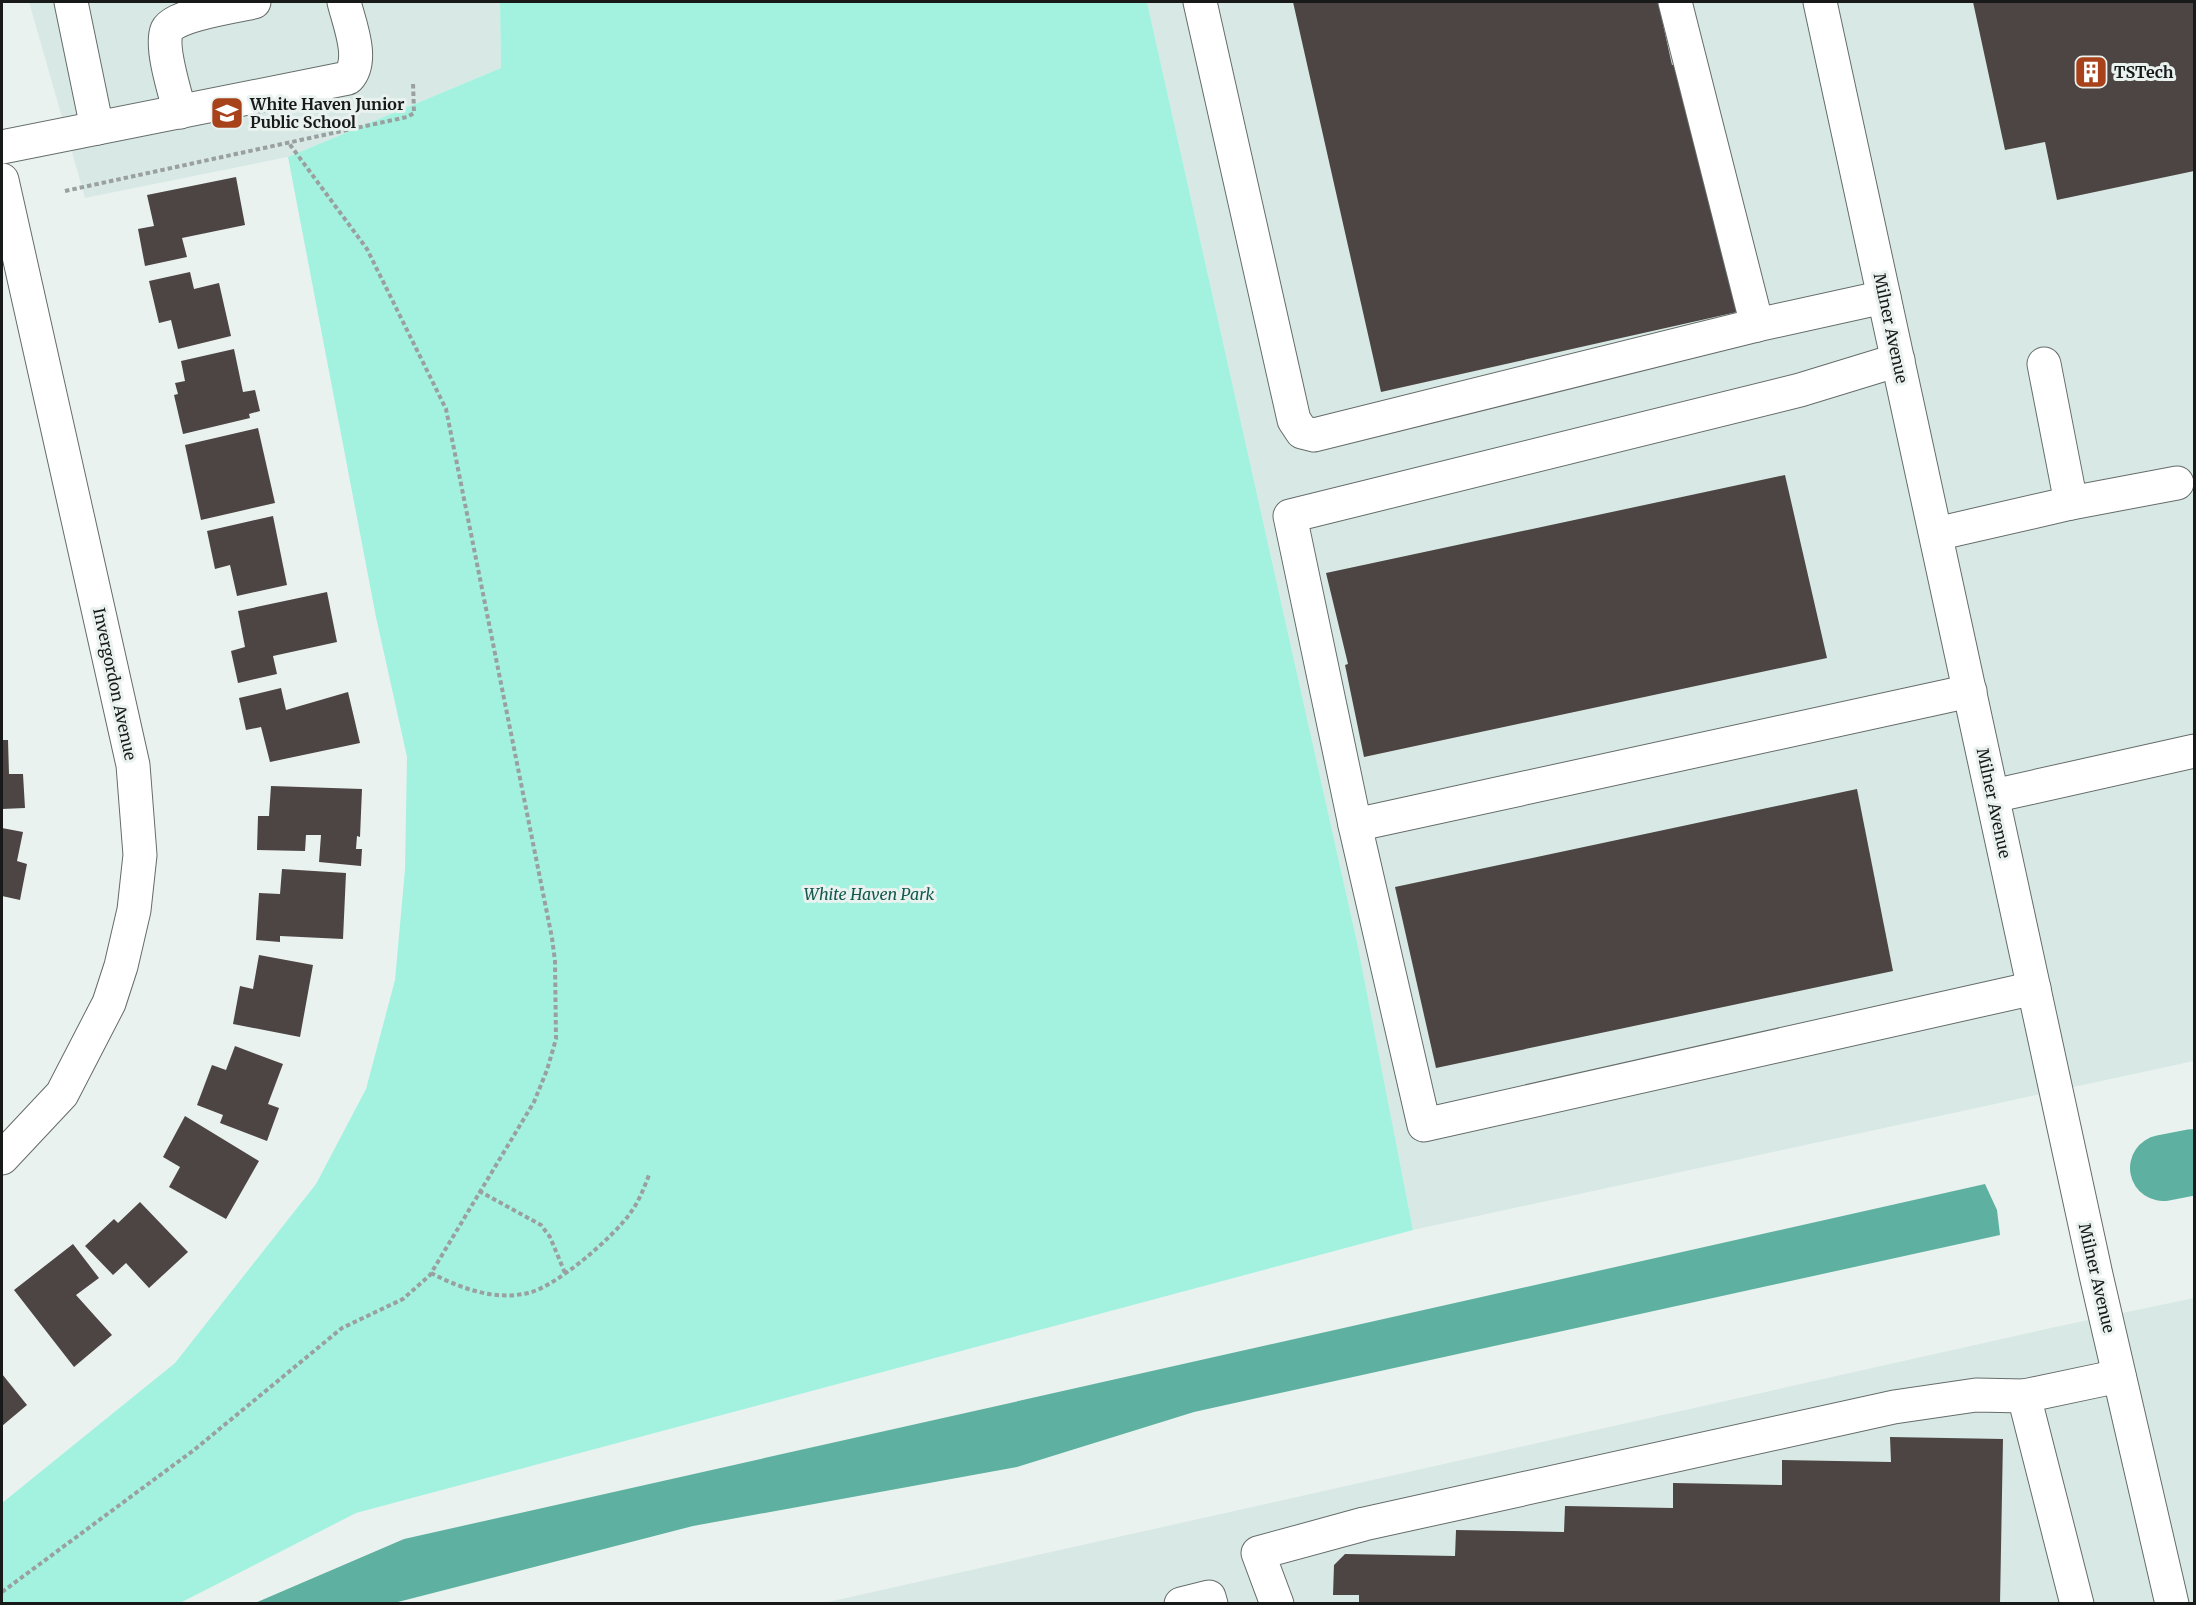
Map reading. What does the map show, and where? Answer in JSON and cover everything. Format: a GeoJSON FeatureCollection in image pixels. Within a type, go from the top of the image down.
{"type":"FeatureCollection","features":[{"type":"Feature","properties":{"kind":"main road"},"geometry":{"type":"LineString","coordinates":[[71,2],[97,128]]}},
{"type":"Feature","properties":{"kind":"main road"},"geometry":{"type":"LineString","coordinates":[[180,112],[165,46],[166,32],[170,25],[182,18],[254,2]]}},
{"type":"Feature","properties":{"kind":"main road"},"geometry":{"type":"LineString","coordinates":[[2,147],[348,78],[356,67],[356,55],[344,2]]}},
{"type":"Feature","properties":{"kind":"main road"},"geometry":{"type":"LineString","coordinates":[[1200,2],[1294,420],[1302,432],[1314,435],[1757,325],[1884,297]]}},
{"type":"Feature","properties":{"kind":"main road"},"geometry":{"type":"LineString","coordinates":[[1675,2],[1757,325]]}},
{"type":"Feature","properties":{"kind":"main road","name":"Milner Avenue"},"geometry":{"type":"LineString","coordinates":[[1820,2],[2119,1376],[2172,1604]]}},
{"type":"Feature","properties":{"kind":"main road","name":"Invergordon Avenue"},"geometry":{"type":"LineString","coordinates":[[2,180],[133,765],[140,855],[134,910],[121,966],[109,1003],[62,1094],[2,1158]]}},
{"type":"Feature","properties":{"kind":"main road"},"geometry":{"type":"LineString","coordinates":[[1898,360],[1800,390],[1290,516],[1355,825],[1424,1125],[2034,988]]}},
{"type":"Feature","properties":{"kind":"main road"},"geometry":{"type":"LineString","coordinates":[[2044,364],[2071,503]]}},
{"type":"Feature","properties":{"kind":"main road"},"geometry":{"type":"LineString","coordinates":[[1936,534],[2071,503],[2177,483]]}},
{"type":"Feature","properties":{"kind":"main road"},"geometry":{"type":"LineString","coordinates":[[1355,825],[1970,691]]}},
{"type":"Feature","properties":{"kind":"main road"},"geometry":{"type":"LineString","coordinates":[[1993,796],[2194,751]]}},
{"type":"Feature","properties":{"kind":"main road"},"geometry":{"type":"LineString","coordinates":[[1277,1604],[1258,1553],[1364,1524],[1894,1407],[1976,1395],[2024,1396],[2119,1376]]}},
{"type":"Feature","properties":{"kind":"main road"},"geometry":{"type":"LineString","coordinates":[[2024,1396],[2077,1604]]}},
{"type":"Feature","properties":{"kind":"main road"},"geometry":{"type":"LineString","coordinates":[[1181,1604],[1209,1598],[1211,1604]]}},
{"type":"Feature","properties":{"kind":"path"},"geometry":{"type":"LineString","coordinates":[[65,191],[412,116],[416,108],[413,82]]}},
{"type":"Feature","properties":{"kind":"path"},"geometry":{"type":"LineString","coordinates":[[2,1592],[194,1450],[342,1328],[403,1299],[431,1273],[534,1102],[556,1039],[555,961],[446,409],[367,249],[288,142]]}},
{"type":"Feature","properties":{"kind":"path"},"geometry":{"type":"LineString","coordinates":[[431,1273],[468,1289],[503,1295],[529,1293],[565,1273],[622,1224],[641,1195],[649,1175]]}},
{"type":"Feature","properties":{"kind":"path"},"geometry":{"type":"LineString","coordinates":[[479,1191],[541,1225],[550,1237],[565,1273]]}},
{"type":"Feature","properties":{"kind":"shaded area","name":"White Haven Junior Public School"},"geometry":{"type":"Polygon","coordinates":[[[29,2],[500,2],[501,68],[288,157],[85,198],[29,2]]]}},
{"type":"Feature","properties":{"kind":"shaded area"},"geometry":{"type":"Polygon","coordinates":[[[1147,2],[2194,2],[2194,1061],[1413,1230],[1357,942],[1147,2]]]}},
{"type":"Feature","properties":{"kind":"shaded area"},"geometry":{"type":"Polygon","coordinates":[[[1985,1184],[1997,1210],[2000,1235],[1194,1412],[1017,1467],[693,1526],[394,1603],[255,1603],[404,1539],[1985,1184]]]}},
{"type":"Feature","properties":{"kind":"shaded area"},"geometry":{"type":"Polygon","coordinates":[[[2194,1298],[2194,1603],[819,1604],[2055,1327],[2194,1298]]]}},
{"type":"Feature","properties":{"kind":"green space","name":"White Haven Park"},"geometry":{"type":"Polygon","coordinates":[[[500,2],[1147,2],[1357,942],[1413,1230],[356,1513],[180,1603],[2,1603],[2,1503],[175,1363],[316,1184],[366,1089],[395,980],[405,869],[407,757],[376,617],[288,157],[501,68],[500,2]]]}},
{"type":"Feature","properties":{"kind":"building"},"geometry":{"type":"Polygon","coordinates":[[[1293,2],[1658,2],[1672,65],[1681,63],[1746,310],[1381,392],[1293,2]]]}},
{"type":"Feature","properties":{"kind":"building","name":"TSTech"},"geometry":{"type":"Polygon","coordinates":[[[1973,2],[2194,2],[2194,171],[2057,200],[2045,142],[2005,150],[1973,2]]]}},
{"type":"Feature","properties":{"kind":"building"},"geometry":{"type":"Polygon","coordinates":[[[236,177],[245,225],[182,238],[187,257],[145,266],[138,229],[154,226],[147,195],[236,177]]]}},
{"type":"Feature","properties":{"kind":"building"},"geometry":{"type":"Polygon","coordinates":[[[190,272],[194,289],[219,283],[231,336],[178,349],[171,320],[159,323],[149,281],[190,272]]]}},
{"type":"Feature","properties":{"kind":"building"},"geometry":{"type":"Polygon","coordinates":[[[234,349],[243,392],[255,390],[260,411],[249,414],[250,418],[183,434],[174,395],[178,394],[175,383],[185,381],[181,361],[234,349]]]}},
{"type":"Feature","properties":{"kind":"building"},"geometry":{"type":"Polygon","coordinates":[[[258,428],[275,503],[201,520],[185,445],[258,428]]]}},
{"type":"Feature","properties":{"kind":"building"},"geometry":{"type":"Polygon","coordinates":[[[1785,475],[1827,658],[1364,757],[1345,665],[1348,664],[1326,573],[1785,475]]]}},
{"type":"Feature","properties":{"kind":"building"},"geometry":{"type":"Polygon","coordinates":[[[273,516],[287,585],[237,596],[230,565],[215,569],[207,531],[273,516]]]}},
{"type":"Feature","properties":{"kind":"building"},"geometry":{"type":"Polygon","coordinates":[[[327,592],[337,642],[273,656],[277,674],[238,683],[231,651],[245,647],[238,611],[327,592]]]}},
{"type":"Feature","properties":{"kind":"building"},"geometry":{"type":"Polygon","coordinates":[[[281,688],[286,710],[348,692],[360,743],[270,762],[261,727],[246,730],[239,698],[281,688]]]}},
{"type":"Feature","properties":{"kind":"building"},"geometry":{"type":"Polygon","coordinates":[[[2,740],[8,740],[9,774],[23,774],[25,808],[2,809],[2,740]]]}},
{"type":"Feature","properties":{"kind":"building"},"geometry":{"type":"Polygon","coordinates":[[[271,786],[362,789],[360,837],[357,836],[356,849],[362,849],[361,866],[319,862],[321,835],[306,835],[305,851],[257,850],[258,816],[269,816],[271,786]]]}},
{"type":"Feature","properties":{"kind":"building"},"geometry":{"type":"Polygon","coordinates":[[[1857,789],[1893,971],[1436,1068],[1395,887],[1857,789]]]}},
{"type":"Feature","properties":{"kind":"building"},"geometry":{"type":"Polygon","coordinates":[[[2,828],[23,832],[17,861],[27,864],[20,900],[2,896],[2,828]]]}},
{"type":"Feature","properties":{"kind":"building"},"geometry":{"type":"Polygon","coordinates":[[[282,869],[346,873],[343,939],[280,936],[280,942],[256,940],[259,893],[280,894],[282,869]]]}},
{"type":"Feature","properties":{"kind":"building"},"geometry":{"type":"Polygon","coordinates":[[[259,955],[313,965],[300,1037],[233,1024],[240,986],[253,989],[259,955]]]}},
{"type":"Feature","properties":{"kind":"building"},"geometry":{"type":"Polygon","coordinates":[[[235,1046],[283,1064],[268,1104],[279,1108],[267,1141],[220,1123],[223,1115],[197,1105],[212,1065],[226,1070],[235,1046]]]}},
{"type":"Feature","properties":{"kind":"building"},"geometry":{"type":"Polygon","coordinates":[[[185,1116],[259,1161],[226,1219],[169,1187],[180,1167],[163,1157],[185,1116]]]}},
{"type":"Feature","properties":{"kind":"building"},"geometry":{"type":"Polygon","coordinates":[[[140,1202],[188,1252],[149,1288],[126,1263],[113,1275],[85,1246],[114,1219],[118,1223],[140,1202]]]}},
{"type":"Feature","properties":{"kind":"building"},"geometry":{"type":"Polygon","coordinates":[[[73,1244],[99,1278],[76,1295],[112,1335],[74,1367],[14,1290],[73,1244]]]}},
{"type":"Feature","properties":{"kind":"building"},"geometry":{"type":"Polygon","coordinates":[[[2,1374],[27,1405],[2,1426],[2,1374]]]}},
{"type":"Feature","properties":{"kind":"building"},"geometry":{"type":"Polygon","coordinates":[[[1890,1437],[2003,1439],[2000,1604],[1359,1604],[1359,1595],[1333,1595],[1334,1565],[1345,1554],[1455,1556],[1456,1530],[1564,1532],[1565,1506],[1673,1508],[1673,1483],[1782,1485],[1782,1460],[1891,1462],[1890,1437]]]}},
{"type":"Feature","properties":{"kind":"waterway"},"geometry":{"type":"LineString","coordinates":[[2163,1168],[2194,1162]]}},
{"type":"Feature","properties":{"kind":"place","name":"TSTech"},"geometry":{"type":"Point","coordinates":[2091,72]}},
{"type":"Feature","properties":{"kind":"place","name":"White Haven Junior Public School"},"geometry":{"type":"Point","coordinates":[227,113]}}]}
